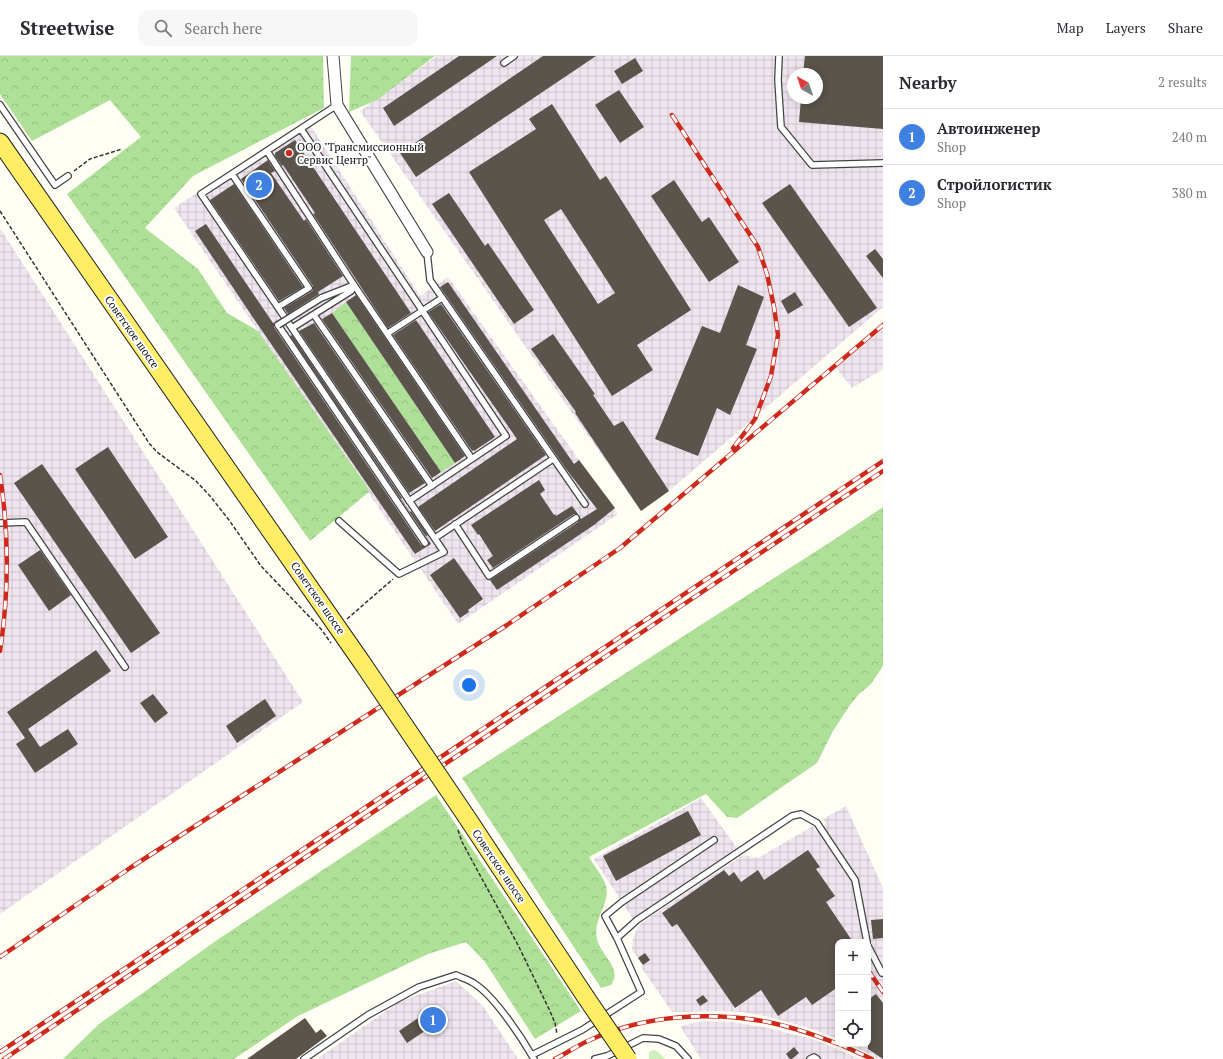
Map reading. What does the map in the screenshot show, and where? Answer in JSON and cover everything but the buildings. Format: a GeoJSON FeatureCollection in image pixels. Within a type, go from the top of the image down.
{"type":"FeatureCollection","features":[{"type":"Feature","properties":{"kind":"main road","name":"Советское шоссе"},"geometry":{"type":"LineString","coordinates":[[0,142],[363,664],[462,822],[628,1059]]}},
{"type":"Feature","properties":{"kind":"street"},"geometry":{"type":"LineString","coordinates":[[333,56],[337,106],[427,252]]}},
{"type":"Feature","properties":{"kind":"lane"},"geometry":{"type":"LineString","coordinates":[[504,63],[514,56]]}},
{"type":"Feature","properties":{"kind":"lane"},"geometry":{"type":"LineString","coordinates":[[779,56],[778,80],[781,128],[812,165],[883,163]]}},
{"type":"Feature","properties":{"kind":"lane"},"geometry":{"type":"LineString","coordinates":[[0,105],[55,185],[68,176]]}},
{"type":"Feature","properties":{"kind":"lane"},"geometry":{"type":"LineString","coordinates":[[337,106],[201,194],[444,552],[399,574],[339,521]]}},
{"type":"Feature","properties":{"kind":"lane"},"geometry":{"type":"LineString","coordinates":[[301,129],[506,436],[410,501]]}},
{"type":"Feature","properties":{"kind":"lane"},"geometry":{"type":"LineString","coordinates":[[267,151],[354,285],[472,459]]}},
{"type":"Feature","properties":{"kind":"lane"},"geometry":{"type":"LineString","coordinates":[[232,174],[309,288],[278,307]]}},
{"type":"Feature","properties":{"kind":"lane"},"geometry":{"type":"LineString","coordinates":[[427,252],[430,280],[584,504]]}},
{"type":"Feature","properties":{"kind":"lane"},"geometry":{"type":"LineString","coordinates":[[354,285],[321,298],[278,325],[425,543]]}},
{"type":"Feature","properties":{"kind":"lane"},"geometry":{"type":"LineString","coordinates":[[292,328],[351,291],[354,285]]}},
{"type":"Feature","properties":{"kind":"lane"},"geometry":{"type":"LineString","coordinates":[[388,333],[442,298]]}},
{"type":"Feature","properties":{"kind":"lane"},"geometry":{"type":"LineString","coordinates":[[314,315],[432,486]]}},
{"type":"Feature","properties":{"kind":"lane"},"geometry":{"type":"LineString","coordinates":[[435,538],[553,458]]}},
{"type":"Feature","properties":{"kind":"lane"},"geometry":{"type":"LineString","coordinates":[[456,524],[489,576],[576,518]]}},
{"type":"Feature","properties":{"kind":"lane"},"geometry":{"type":"LineString","coordinates":[[0,522],[26,522],[125,667]]}},
{"type":"Feature","properties":{"kind":"lane"},"geometry":{"type":"LineString","coordinates":[[617,938],[637,920],[792,816],[801,814],[817,823],[855,880],[866,939]]}},
{"type":"Feature","properties":{"kind":"lane"},"geometry":{"type":"LineString","coordinates":[[304,1059],[374,1012],[419,988],[456,975],[475,984],[487,993],[511,1024],[533,1057],[554,1044],[582,1030],[641,992],[617,938],[605,916],[622,902],[714,840]]}},
{"type":"Feature","properties":{"kind":"lane"},"geometry":{"type":"LineString","coordinates":[[871,952],[882,973]]}},
{"type":"Feature","properties":{"kind":"lane"},"geometry":{"type":"LineString","coordinates":[[595,1059],[607,1056],[643,1038],[660,1039],[676,1046],[688,1059]]}},
{"type":"Feature","properties":{"kind":"lane"},"geometry":{"type":"LineString","coordinates":[[810,1059],[814,1057],[817,1059]]}},
{"type":"Feature","properties":{"kind":"path"},"geometry":{"type":"LineString","coordinates":[[68,176],[90,158],[122,149]]}},
{"type":"Feature","properties":{"kind":"path"},"geometry":{"type":"LineString","coordinates":[[0,211],[149,443],[157,452],[196,481],[210,496],[238,532],[261,566],[321,630],[332,644]]}},
{"type":"Feature","properties":{"kind":"path"},"geometry":{"type":"LineString","coordinates":[[345,621],[399,574]]}},
{"type":"Feature","properties":{"kind":"path"},"geometry":{"type":"LineString","coordinates":[[462,822],[462,842],[518,945],[555,1023],[557,1035],[554,1044]]}},
{"type":"Feature","properties":{"kind":"shaded area"},"geometry":{"type":"Polygon","coordinates":[[[437,56],[883,56],[883,307],[669,491],[641,511],[360,111],[437,56]]]}},
{"type":"Feature","properties":{"kind":"shaded area"},"geometry":{"type":"Polygon","coordinates":[[[307,120],[420,296],[448,277],[618,514],[458,624],[174,208],[307,120]]]}},
{"type":"Feature","properties":{"kind":"shaded area"},"geometry":{"type":"Polygon","coordinates":[[[0,228],[303,702],[0,914],[0,228]]]}},
{"type":"Feature","properties":{"kind":"shaded area"},"geometry":{"type":"Polygon","coordinates":[[[883,329],[883,369],[852,388],[836,368],[883,329]]]}},
{"type":"Feature","properties":{"kind":"shaded area"},"geometry":{"type":"Polygon","coordinates":[[[701,798],[737,848],[633,919],[594,859],[701,798]]]}},
{"type":"Feature","properties":{"kind":"shaded area"},"geometry":{"type":"Polygon","coordinates":[[[846,806],[883,888],[883,1059],[878,1059],[856,1047],[871,1047],[871,939],[835,939],[835,1038],[809,1028],[770,1017],[743,1012],[672,1012],[641,967],[643,965],[632,950],[633,938],[639,925],[650,917],[743,855],[758,858],[813,826],[815,830],[826,824],[823,819],[846,806]]]}},
{"type":"Feature","properties":{"kind":"shaded area"},"geometry":{"type":"Polygon","coordinates":[[[456,981],[483,1006],[518,1059],[317,1059],[399,1002],[456,981]]]}},
{"type":"Feature","properties":{"kind":"shaded area"},"geometry":{"type":"Polygon","coordinates":[[[703,1021],[733,1022],[768,1028],[816,1040],[860,1059],[701,1059],[680,1026],[703,1021]]]}},
{"type":"Feature","properties":{"kind":"green space"},"geometry":{"type":"Polygon","coordinates":[[[0,56],[323,56],[324,108],[193,176],[145,228],[198,269],[227,313],[258,331],[370,491],[310,541],[67,194],[141,137],[110,100],[32,141],[0,94],[0,56]]]}},
{"type":"Feature","properties":{"kind":"green space"},"geometry":{"type":"Polygon","coordinates":[[[351,56],[435,56],[377,100],[349,112],[351,56]]]}},
{"type":"Feature","properties":{"kind":"green space"},"geometry":{"type":"Polygon","coordinates":[[[346,302],[455,463],[441,472],[332,313],[346,302]]]}},
{"type":"Feature","properties":{"kind":"green space"},"geometry":{"type":"Polygon","coordinates":[[[883,507],[883,666],[871,684],[859,694],[850,705],[833,731],[817,763],[737,818],[727,817],[706,794],[589,857],[605,882],[607,892],[596,932],[599,945],[613,967],[614,979],[611,985],[601,988],[462,778],[883,507]]]}},
{"type":"Feature","properties":{"kind":"green space"},"geometry":{"type":"Polygon","coordinates":[[[436,795],[581,1011],[535,1039],[485,962],[466,942],[428,954],[298,1016],[234,1059],[63,1059],[99,1024],[220,938],[436,795]]]}},
{"type":"Feature","properties":{"kind":"green space"},"geometry":{"type":"Polygon","coordinates":[[[654,1050],[665,1059],[649,1059],[649,1052],[654,1050]]]}},
{"type":"Feature","properties":{"kind":"railway"},"geometry":{"type":"LineString","coordinates":[[672,115],[758,247],[767,274],[774,307],[778,335],[771,376],[755,419],[733,448]]}},
{"type":"Feature","properties":{"kind":"railway"},"geometry":{"type":"LineString","coordinates":[[0,957],[130,868],[507,625],[620,548],[883,325]]}},
{"type":"Feature","properties":{"kind":"railway"},"geometry":{"type":"LineString","coordinates":[[0,1052],[883,461]]}},
{"type":"Feature","properties":{"kind":"railway"},"geometry":{"type":"LineString","coordinates":[[4,1059],[883,471]]}},
{"type":"Feature","properties":{"kind":"railway"},"geometry":{"type":"LineString","coordinates":[[0,475],[5,519],[7,563],[5,607],[0,651]]}},
{"type":"Feature","properties":{"kind":"railway"},"geometry":{"type":"LineString","coordinates":[[871,974],[883,992]]}},
{"type":"Feature","properties":{"kind":"railway"},"geometry":{"type":"LineString","coordinates":[[555,1059],[590,1040],[632,1025],[655,1020],[700,1016],[768,1022],[786,1026],[835,1043]]}},
{"type":"Feature","properties":{"kind":"railway"},"geometry":{"type":"LineString","coordinates":[[846,1047],[872,1059]]}},
{"type":"Feature","properties":{"kind":"place","name":"ООО \"Трансмиссионный Сервис Центр\""},"geometry":{"type":"Point","coordinates":[289,153]}},
{"type":"Feature","properties":{"kind":"place","name":"Стройлогистик"},"geometry":{"type":"Point","coordinates":[259,185]}},
{"type":"Feature","properties":{"kind":"place","name":"Автоинженер"},"geometry":{"type":"Point","coordinates":[433,1020]}}]}
